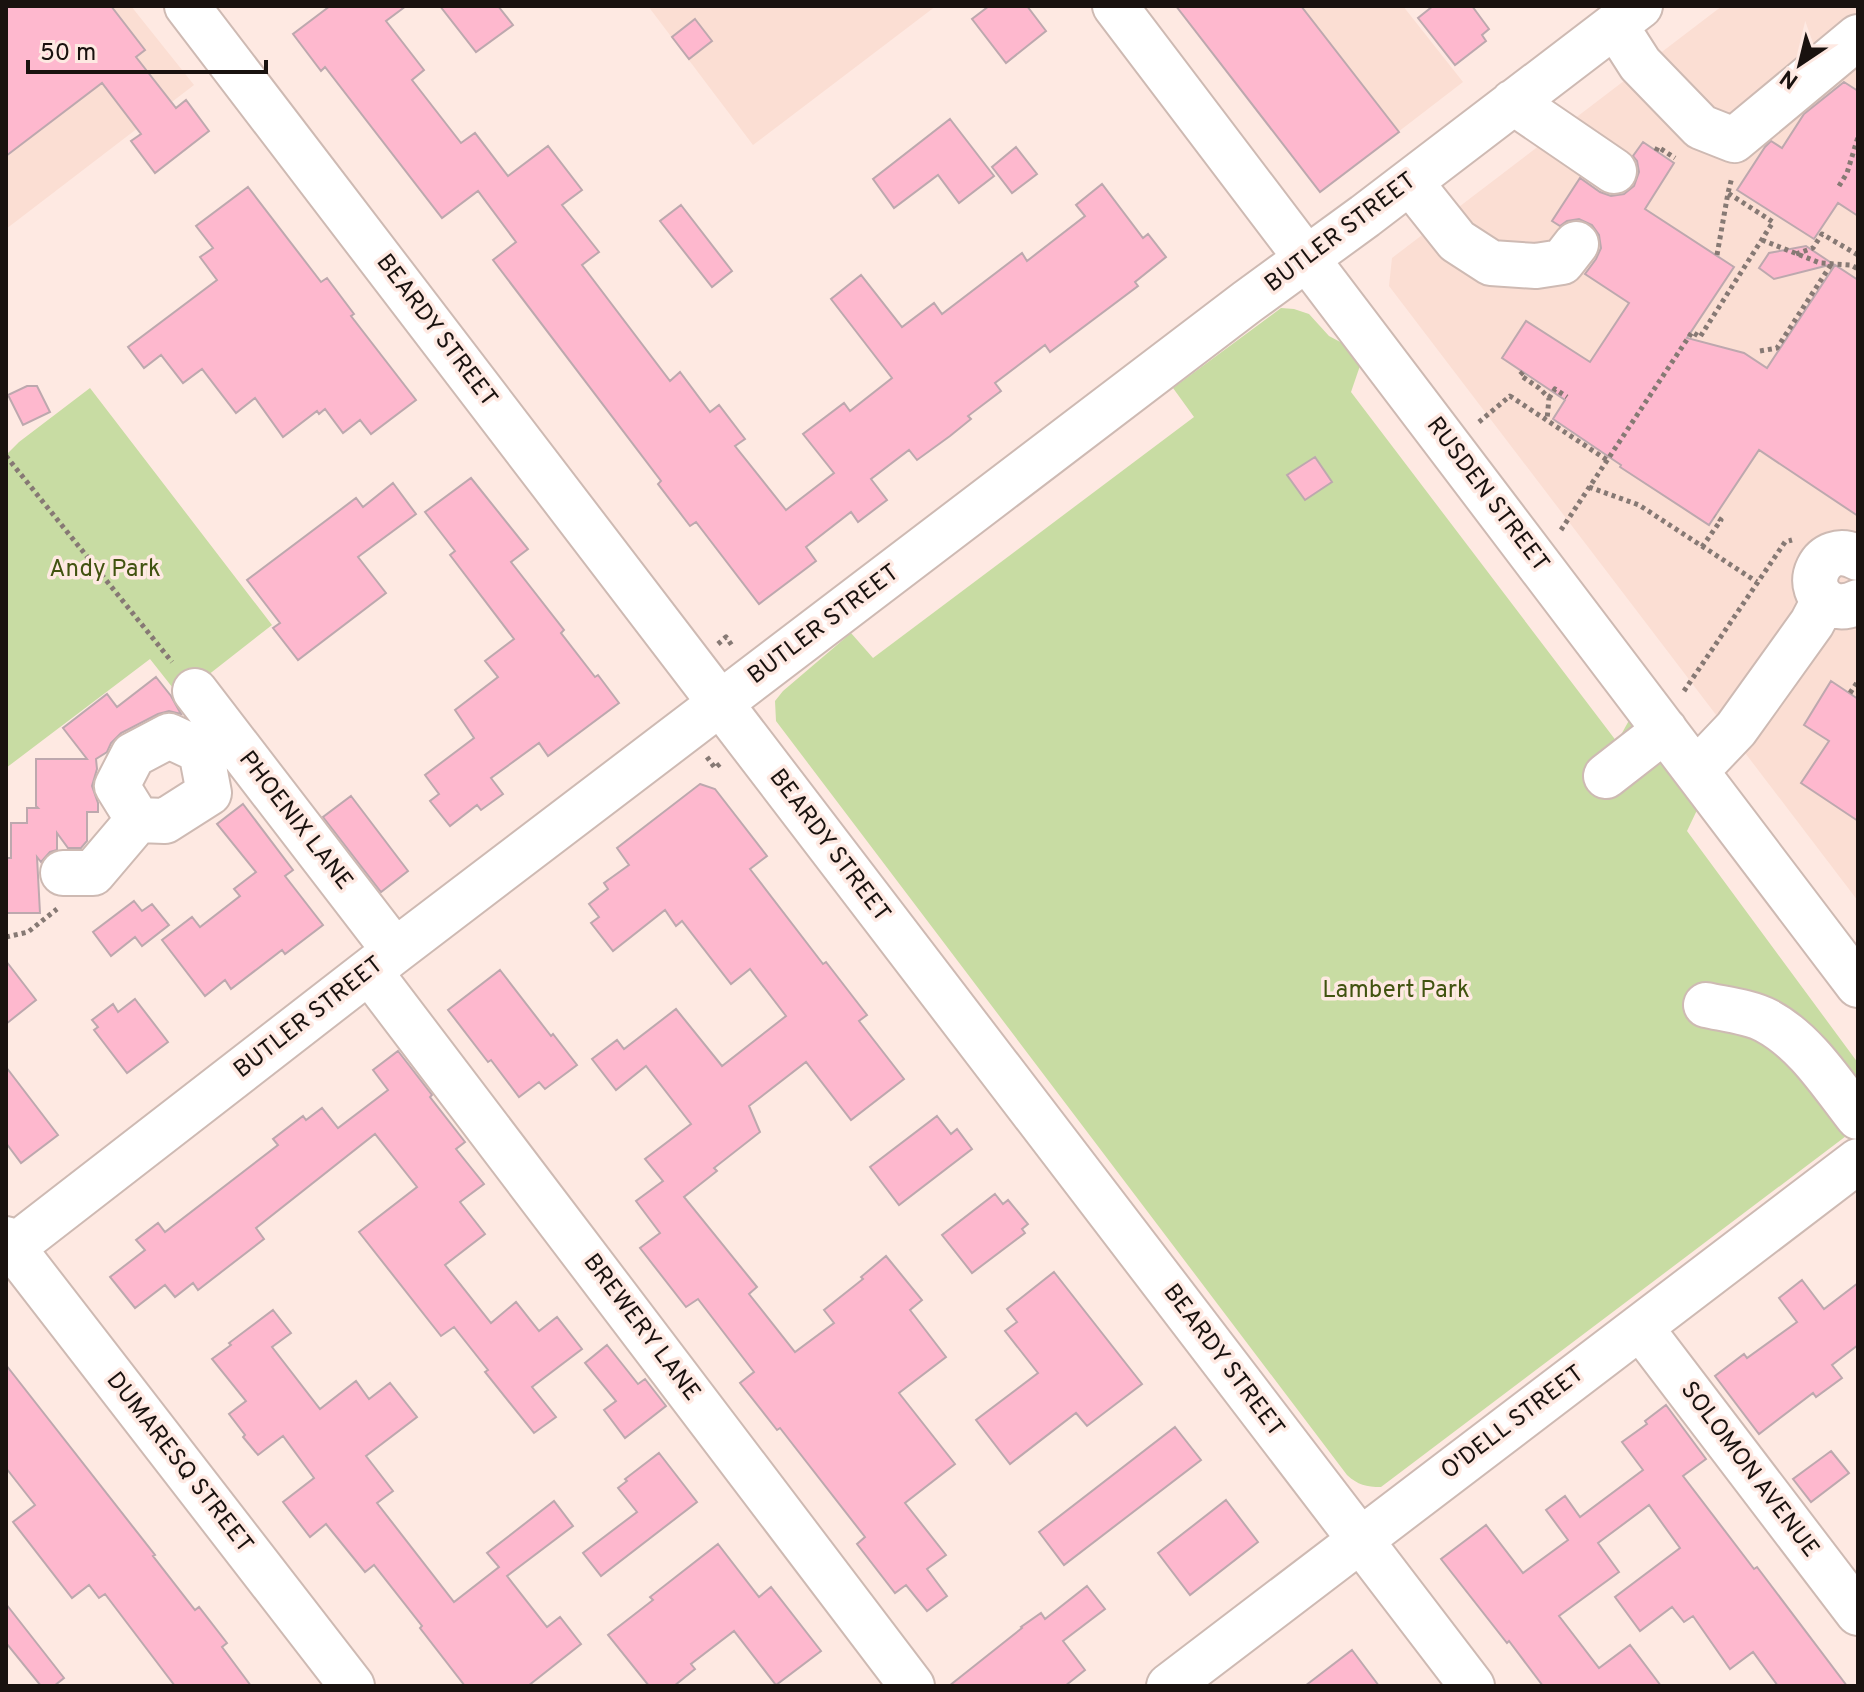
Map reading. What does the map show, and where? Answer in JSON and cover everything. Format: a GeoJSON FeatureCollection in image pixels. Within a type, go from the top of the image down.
{"type":"FeatureCollection","features":[{"type":"Feature","properties":{"kind":"street","name":"BEARDY STREET"},"geometry":{"type":"LineString","coordinates":[[187,6],[1472,1686]]}},
{"type":"Feature","properties":{"kind":"street","name":"RUSDEN STREET"},"geometry":{"type":"LineString","coordinates":[[1115,6],[1858,985]]}},
{"type":"Feature","properties":{"kind":"street","name":"BUTLER STREET"},"geometry":{"type":"LineString","coordinates":[[9,1243],[1628,16]]}},
{"type":"Feature","properties":{"kind":"street"},"geometry":{"type":"LineString","coordinates":[[1628,16],[1640,64],[1701,127],[1734,140],[1858,37]]}},
{"type":"Feature","properties":{"kind":"street"},"geometry":{"type":"LineString","coordinates":[[1513,102],[1614,171]]}},
{"type":"Feature","properties":{"kind":"street"},"geometry":{"type":"LineString","coordinates":[[1410,182],[1457,241],[1491,263],[1536,266],[1562,262],[1576,244]]}},
{"type":"Feature","properties":{"kind":"street"},"geometry":{"type":"LineString","coordinates":[[1841,601],[1818,593],[1816,574],[1823,560],[1839,553],[1858,558]]}},
{"type":"Feature","properties":{"kind":"street"},"geometry":{"type":"LineString","coordinates":[[1696,771],[1736,729],[1812,623],[1841,601]]}},
{"type":"Feature","properties":{"kind":"street","name":"PHOENIX LANE"},"geometry":{"type":"LineString","coordinates":[[195,691],[213,741],[382,961]]}},
{"type":"Feature","properties":{"kind":"street"},"geometry":{"type":"LineString","coordinates":[[1606,776],[1665,730]]}},
{"type":"Feature","properties":{"kind":"street"},"geometry":{"type":"LineString","coordinates":[[169,736],[213,741],[209,793],[165,821],[138,820],[117,786],[133,755],[169,736]]}},
{"type":"Feature","properties":{"kind":"street"},"geometry":{"type":"LineString","coordinates":[[63,873],[93,873],[138,820]]}},
{"type":"Feature","properties":{"kind":"street","name":"BREWERY LANE"},"geometry":{"type":"LineString","coordinates":[[382,961],[912,1686]]}},
{"type":"Feature","properties":{"kind":"street"},"geometry":{"type":"LineString","coordinates":[[1706,1005],[1765,1020],[1787,1035],[1813,1060],[1858,1117]]}},
{"type":"Feature","properties":{"kind":"street","name":"O'DELL STREET"},"geometry":{"type":"LineString","coordinates":[[1169,1686],[1858,1161]]}},
{"type":"Feature","properties":{"kind":"street","name":"DUMARESQ STREET"},"geometry":{"type":"LineString","coordinates":[[9,1243],[352,1686]]}},
{"type":"Feature","properties":{"kind":"street","name":"SOLOMON AVENUE"},"geometry":{"type":"LineString","coordinates":[[1640,1327],[1858,1613]]}},
{"type":"Feature","properties":{"kind":"path"},"geometry":{"type":"LineString","coordinates":[[1839,186],[1847,173],[1858,137]]}},
{"type":"Feature","properties":{"kind":"path"},"geometry":{"type":"LineString","coordinates":[[1561,530],[1692,332],[1700,337],[1773,222],[1728,193],[1717,255]]}},
{"type":"Feature","properties":{"kind":"path"},"geometry":{"type":"LineString","coordinates":[[1795,254],[1813,248],[1821,233],[1858,255]]}},
{"type":"Feature","properties":{"kind":"path"},"geometry":{"type":"LineString","coordinates":[[1762,240],[1820,263],[1851,265],[1858,269]]}},
{"type":"Feature","properties":{"kind":"path"},"geometry":{"type":"LineString","coordinates":[[1760,351],[1777,348],[1832,263]]}},
{"type":"Feature","properties":{"kind":"path"},"geometry":{"type":"LineString","coordinates":[[1523,372],[1520,375],[1549,398]]}},
{"type":"Feature","properties":{"kind":"path"},"geometry":{"type":"LineString","coordinates":[[1547,420],[1549,398],[1555,389],[1567,397]]}},
{"type":"Feature","properties":{"kind":"path"},"geometry":{"type":"LineString","coordinates":[[1479,422],[1510,396],[1607,460]]}},
{"type":"Feature","properties":{"kind":"path"},"geometry":{"type":"LineString","coordinates":[[6,456],[195,691]]}},
{"type":"Feature","properties":{"kind":"path"},"geometry":{"type":"LineString","coordinates":[[1589,487],[1639,505],[1757,582]]}},
{"type":"Feature","properties":{"kind":"path"},"geometry":{"type":"LineString","coordinates":[[1702,547],[1721,520],[1715,516]]}},
{"type":"Feature","properties":{"kind":"path"},"geometry":{"type":"LineString","coordinates":[[1684,691],[1785,542],[1798,539]]}},
{"type":"Feature","properties":{"kind":"path"},"geometry":{"type":"LineString","coordinates":[[713,648],[726,637],[734,648]]}},
{"type":"Feature","properties":{"kind":"path"},"geometry":{"type":"LineString","coordinates":[[1850,693],[1858,681]]}},
{"type":"Feature","properties":{"kind":"shaded area"},"geometry":{"type":"Polygon","coordinates":[[[6,6],[131,6],[194,85],[6,229],[6,6]]]}},
{"type":"Feature","properties":{"kind":"shaded area"},"geometry":{"type":"Polygon","coordinates":[[[648,6],[936,6],[753,145],[648,6]]]}},
{"type":"Feature","properties":{"kind":"shaded area"},"geometry":{"type":"Polygon","coordinates":[[[1176,6],[1403,6],[1463,82],[1320,192],[1176,6]]]}},
{"type":"Feature","properties":{"kind":"shaded area"},"geometry":{"type":"Polygon","coordinates":[[[1722,6],[1858,6],[1858,901],[1389,286],[1392,258],[1722,6]]]}},
{"type":"Feature","properties":{"kind":"green space","name":"Lambert Park"},"geometry":{"type":"Polygon","coordinates":[[[1281,308],[1309,314],[1329,336],[1362,360],[1351,392],[1617,742],[1632,715],[1699,806],[1687,831],[1858,1063],[1858,1127],[1381,1487],[1362,1485],[1347,1475],[776,721],[775,701],[783,691],[851,633],[873,658],[1194,417],[1173,388],[1281,308]]]}},
{"type":"Feature","properties":{"kind":"green space","name":"Andy Park"},"geometry":{"type":"Polygon","coordinates":[[[90,388],[272,625],[180,697],[150,659],[6,768],[6,455],[90,388]]]}},
{"type":"Feature","properties":{"kind":"building"},"geometry":{"type":"Polygon","coordinates":[[[6,6],[111,6],[145,50],[136,57],[176,108],[186,100],[209,131],[155,173],[131,141],[141,134],[102,83],[6,156],[6,6]]]}},
{"type":"Feature","properties":{"kind":"building"},"geometry":{"type":"Polygon","coordinates":[[[330,6],[406,6],[386,21],[424,70],[412,80],[461,143],[475,133],[508,176],[548,146],[582,190],[562,205],[599,252],[582,265],[670,381],[680,372],[710,412],[719,405],[745,439],[735,446],[786,510],[834,473],[803,434],[844,403],[850,411],[892,378],[831,299],[861,275],[902,327],[934,303],[942,314],[1022,253],[1027,261],[1085,216],[1076,205],[1102,184],[1143,238],[1148,234],[1166,257],[1135,282],[1138,286],[1050,352],[1045,345],[995,383],[1001,391],[968,416],[971,419],[950,436],[917,460],[909,450],[871,479],[887,500],[858,522],[851,512],[806,547],[816,561],[759,604],[696,522],[690,526],[658,484],[661,481],[493,260],[516,242],[478,191],[442,218],[325,67],[321,71],[293,34],[330,6]]]}},
{"type":"Feature","properties":{"kind":"building"},"geometry":{"type":"Polygon","coordinates":[[[440,6],[498,6],[513,25],[476,52],[440,6]]]}},
{"type":"Feature","properties":{"kind":"building"},"geometry":{"type":"Polygon","coordinates":[[[989,6],[1027,6],[1046,31],[1006,63],[972,19],[989,6]]]}},
{"type":"Feature","properties":{"kind":"building"},"geometry":{"type":"Polygon","coordinates":[[[1176,6],[1301,6],[1399,132],[1320,192],[1176,6]]]}},
{"type":"Feature","properties":{"kind":"building"},"geometry":{"type":"Polygon","coordinates":[[[1433,6],[1472,6],[1489,29],[1482,35],[1486,41],[1455,65],[1418,18],[1433,6]]]}},
{"type":"Feature","properties":{"kind":"building"},"geometry":{"type":"Polygon","coordinates":[[[695,19],[712,41],[689,59],[672,37],[695,19]]]}},
{"type":"Feature","properties":{"kind":"building"},"geometry":{"type":"Polygon","coordinates":[[[1844,82],[1858,91],[1858,216],[1838,203],[1814,239],[1737,190],[1765,147],[1771,141],[1782,148],[1804,114],[1844,82]]]}},
{"type":"Feature","properties":{"kind":"building"},"geometry":{"type":"Polygon","coordinates":[[[950,119],[994,176],[959,203],[938,175],[894,208],[873,179],[950,119]]]}},
{"type":"Feature","properties":{"kind":"building"},"geometry":{"type":"Polygon","coordinates":[[[1643,142],[1674,163],[1645,209],[1734,267],[1687,338],[1744,353],[1767,368],[1835,265],[1858,280],[1858,516],[1759,450],[1709,525],[1553,419],[1565,400],[1502,358],[1526,321],[1590,362],[1629,303],[1585,274],[1601,248],[1599,235],[1592,225],[1579,219],[1560,226],[1552,221],[1580,178],[1611,196],[1624,194],[1634,186],[1639,172],[1633,156],[1643,142]]]}},
{"type":"Feature","properties":{"kind":"building"},"geometry":{"type":"Polygon","coordinates":[[[1016,147],[1037,174],[1012,193],[992,167],[1016,147]]]}},
{"type":"Feature","properties":{"kind":"building"},"geometry":{"type":"Polygon","coordinates":[[[248,187],[321,282],[327,278],[354,314],[351,316],[416,400],[371,434],[360,420],[343,433],[325,409],[319,414],[317,411],[283,437],[255,398],[236,413],[202,369],[183,383],[161,355],[144,368],[128,347],[217,280],[200,257],[213,248],[196,226],[248,187]]]}},
{"type":"Feature","properties":{"kind":"building"},"geometry":{"type":"Polygon","coordinates":[[[681,205],[732,271],[712,287],[660,221],[681,205]]]}},
{"type":"Feature","properties":{"kind":"building"},"geometry":{"type":"Polygon","coordinates":[[[1806,246],[1833,264],[1774,279],[1759,268],[1769,253],[1806,246]]]}},
{"type":"Feature","properties":{"kind":"building"},"geometry":{"type":"Polygon","coordinates":[[[27,386],[37,386],[50,412],[23,425],[8,395],[27,386]]]}},
{"type":"Feature","properties":{"kind":"building"},"geometry":{"type":"Polygon","coordinates":[[[1315,457],[1332,482],[1305,500],[1287,475],[1315,457]]]}},
{"type":"Feature","properties":{"kind":"building"},"geometry":{"type":"Polygon","coordinates":[[[471,478],[528,549],[511,562],[564,630],[561,633],[619,703],[548,756],[539,743],[491,778],[503,794],[481,810],[477,805],[450,826],[430,801],[439,794],[425,775],[474,738],[455,710],[498,677],[485,661],[514,639],[450,555],[455,551],[425,512],[471,478]]]}},
{"type":"Feature","properties":{"kind":"building"},"geometry":{"type":"Polygon","coordinates":[[[393,483],[416,514],[358,557],[386,593],[298,660],[273,628],[280,623],[247,580],[356,498],[363,507],[393,483]]]}},
{"type":"Feature","properties":{"kind":"building"},"geometry":{"type":"Polygon","coordinates":[[[156,677],[181,714],[169,711],[158,714],[121,733],[107,752],[96,759],[97,769],[92,786],[98,812],[87,812],[87,841],[81,848],[68,848],[57,833],[57,850],[50,852],[41,862],[37,857],[40,913],[6,913],[6,858],[11,858],[11,823],[27,823],[27,808],[38,808],[36,759],[87,759],[63,728],[107,694],[117,707],[156,677]]]}},
{"type":"Feature","properties":{"kind":"building"},"geometry":{"type":"Polygon","coordinates":[[[1831,681],[1858,699],[1858,821],[1801,783],[1829,741],[1804,725],[1831,681]]]}},
{"type":"Feature","properties":{"kind":"building"},"geometry":{"type":"Polygon","coordinates":[[[700,784],[715,789],[767,856],[750,869],[823,964],[826,962],[867,1015],[859,1021],[904,1079],[851,1120],[806,1062],[749,1106],[760,1132],[714,1168],[717,1171],[684,1197],[757,1287],[749,1294],[795,1352],[834,1323],[824,1310],[886,1256],[922,1300],[910,1310],[946,1357],[899,1393],[955,1464],[905,1503],[946,1555],[927,1569],[947,1596],[927,1611],[906,1585],[895,1593],[857,1544],[865,1537],[780,1428],[777,1430],[740,1383],[754,1372],[698,1299],[686,1307],[640,1248],[660,1233],[636,1201],[663,1181],[645,1159],[691,1124],[646,1066],[616,1090],[592,1059],[617,1040],[624,1049],[676,1009],[722,1066],[786,1016],[750,969],[731,984],[682,921],[676,926],[665,910],[613,951],[591,923],[599,917],[589,904],[608,889],[604,883],[629,865],[617,848],[700,784]]]}},
{"type":"Feature","properties":{"kind":"building"},"geometry":{"type":"Polygon","coordinates":[[[351,796],[408,871],[381,892],[323,817],[351,796]]]}},
{"type":"Feature","properties":{"kind":"building"},"geometry":{"type":"Polygon","coordinates":[[[243,804],[293,870],[285,876],[323,925],[285,954],[282,950],[231,989],[225,980],[205,996],[162,940],[192,917],[200,927],[240,896],[234,889],[256,872],[217,824],[243,804]]]}},
{"type":"Feature","properties":{"kind":"building"},"geometry":{"type":"Polygon","coordinates":[[[134,901],[142,911],[152,904],[169,925],[142,946],[135,937],[111,956],[93,932],[134,901]]]}},
{"type":"Feature","properties":{"kind":"building"},"geometry":{"type":"Polygon","coordinates":[[[6,961],[36,1000],[6,1024],[6,961]]]}},
{"type":"Feature","properties":{"kind":"building"},"geometry":{"type":"Polygon","coordinates":[[[500,970],[577,1065],[545,1089],[539,1082],[519,1097],[448,1010],[500,970]]]}},
{"type":"Feature","properties":{"kind":"building"},"geometry":{"type":"Polygon","coordinates":[[[135,999],[168,1042],[127,1073],[94,1030],[98,1027],[92,1020],[113,1004],[118,1012],[135,999]]]}},
{"type":"Feature","properties":{"kind":"building"},"geometry":{"type":"Polygon","coordinates":[[[398,1051],[465,1142],[456,1149],[484,1184],[460,1202],[485,1234],[445,1265],[491,1323],[516,1302],[539,1331],[557,1317],[582,1349],[532,1387],[556,1417],[534,1433],[454,1327],[441,1336],[359,1232],[417,1187],[375,1134],[256,1228],[264,1239],[198,1290],[193,1283],[175,1297],[165,1285],[135,1308],[110,1277],[145,1250],[136,1240],[158,1223],[165,1232],[278,1145],[273,1139],[303,1116],[306,1120],[322,1108],[338,1128],[388,1090],[373,1070],[398,1051]]]}},
{"type":"Feature","properties":{"kind":"building"},"geometry":{"type":"Polygon","coordinates":[[[6,1067],[58,1135],[21,1163],[6,1143],[6,1067]]]}},
{"type":"Feature","properties":{"kind":"building"},"geometry":{"type":"Polygon","coordinates":[[[937,1116],[951,1134],[957,1129],[972,1149],[899,1205],[870,1167],[937,1116]]]}},
{"type":"Feature","properties":{"kind":"building"},"geometry":{"type":"Polygon","coordinates":[[[995,1194],[1003,1204],[1008,1200],[1028,1224],[1022,1229],[1025,1233],[972,1273],[942,1235],[995,1194]]]}},
{"type":"Feature","properties":{"kind":"building"},"geometry":{"type":"Polygon","coordinates":[[[1054,1272],[1142,1384],[1087,1426],[1076,1413],[1010,1464],[976,1420],[1038,1373],[1005,1331],[1017,1322],[1007,1309],[1054,1272]]]}},
{"type":"Feature","properties":{"kind":"building"},"geometry":{"type":"Polygon","coordinates":[[[1802,1280],[1824,1309],[1858,1283],[1858,1345],[1832,1365],[1842,1378],[1816,1397],[1813,1393],[1759,1434],[1715,1376],[1744,1354],[1747,1358],[1797,1322],[1779,1298],[1802,1280]]]}},
{"type":"Feature","properties":{"kind":"building"},"geometry":{"type":"Polygon","coordinates":[[[273,1310],[291,1333],[272,1347],[320,1409],[356,1381],[369,1399],[390,1383],[417,1417],[366,1456],[393,1491],[377,1503],[454,1602],[499,1567],[487,1553],[554,1501],[573,1526],[507,1576],[547,1627],[560,1617],[581,1644],[528,1686],[465,1686],[374,1565],[365,1572],[326,1524],[310,1537],[283,1502],[314,1478],[283,1436],[258,1455],[229,1414],[246,1401],[212,1359],[273,1310]]]}},
{"type":"Feature","properties":{"kind":"building"},"geometry":{"type":"Polygon","coordinates":[[[607,1345],[638,1384],[645,1379],[666,1406],[625,1438],[604,1410],[616,1401],[585,1363],[607,1345]]]}},
{"type":"Feature","properties":{"kind":"building"},"geometry":{"type":"Polygon","coordinates":[[[6,1365],[195,1610],[199,1607],[227,1643],[222,1647],[251,1686],[175,1686],[105,1594],[99,1598],[89,1585],[72,1598],[13,1522],[35,1505],[6,1468],[6,1365]]]}},
{"type":"Feature","properties":{"kind":"building"},"geometry":{"type":"Polygon","coordinates":[[[1666,1405],[1706,1459],[1683,1476],[1847,1686],[1778,1686],[1753,1652],[1730,1669],[1693,1616],[1684,1622],[1672,1607],[1640,1631],[1615,1597],[1680,1548],[1649,1505],[1598,1543],[1619,1572],[1559,1616],[1599,1668],[1630,1645],[1661,1686],[1543,1686],[1441,1559],[1486,1525],[1523,1573],[1568,1540],[1546,1510],[1565,1496],[1580,1517],[1643,1470],[1622,1442],[1666,1405]]]}},
{"type":"Feature","properties":{"kind":"building"},"geometry":{"type":"Polygon","coordinates":[[[1175,1427],[1201,1460],[1064,1565],[1039,1532],[1175,1427]]]}},
{"type":"Feature","properties":{"kind":"building"},"geometry":{"type":"Polygon","coordinates":[[[1831,1451],[1849,1473],[1811,1502],[1793,1479],[1831,1451]]]}},
{"type":"Feature","properties":{"kind":"building"},"geometry":{"type":"Polygon","coordinates":[[[659,1453],[697,1502],[601,1576],[583,1553],[637,1512],[618,1488],[659,1453]]]}},
{"type":"Feature","properties":{"kind":"building"},"geometry":{"type":"Polygon","coordinates":[[[1226,1500],[1258,1542],[1190,1595],[1158,1553],[1226,1500]]]}},
{"type":"Feature","properties":{"kind":"building"},"geometry":{"type":"Polygon","coordinates":[[[718,1544],[759,1597],[771,1587],[821,1651],[776,1685],[734,1631],[691,1664],[695,1669],[674,1686],[649,1686],[608,1635],[653,1600],[650,1597],[718,1544]]]}},
{"type":"Feature","properties":{"kind":"building"},"geometry":{"type":"Polygon","coordinates":[[[1087,1586],[1105,1609],[1063,1641],[1085,1670],[1065,1686],[949,1686],[1021,1627],[1041,1613],[1045,1619],[1087,1586]]]}},
{"type":"Feature","properties":{"kind":"building"},"geometry":{"type":"Polygon","coordinates":[[[6,1604],[64,1678],[54,1686],[41,1686],[6,1643],[6,1604]]]}},
{"type":"Feature","properties":{"kind":"building"},"geometry":{"type":"Polygon","coordinates":[[[1352,1650],[1379,1686],[1305,1686],[1352,1650]]]}}]}
